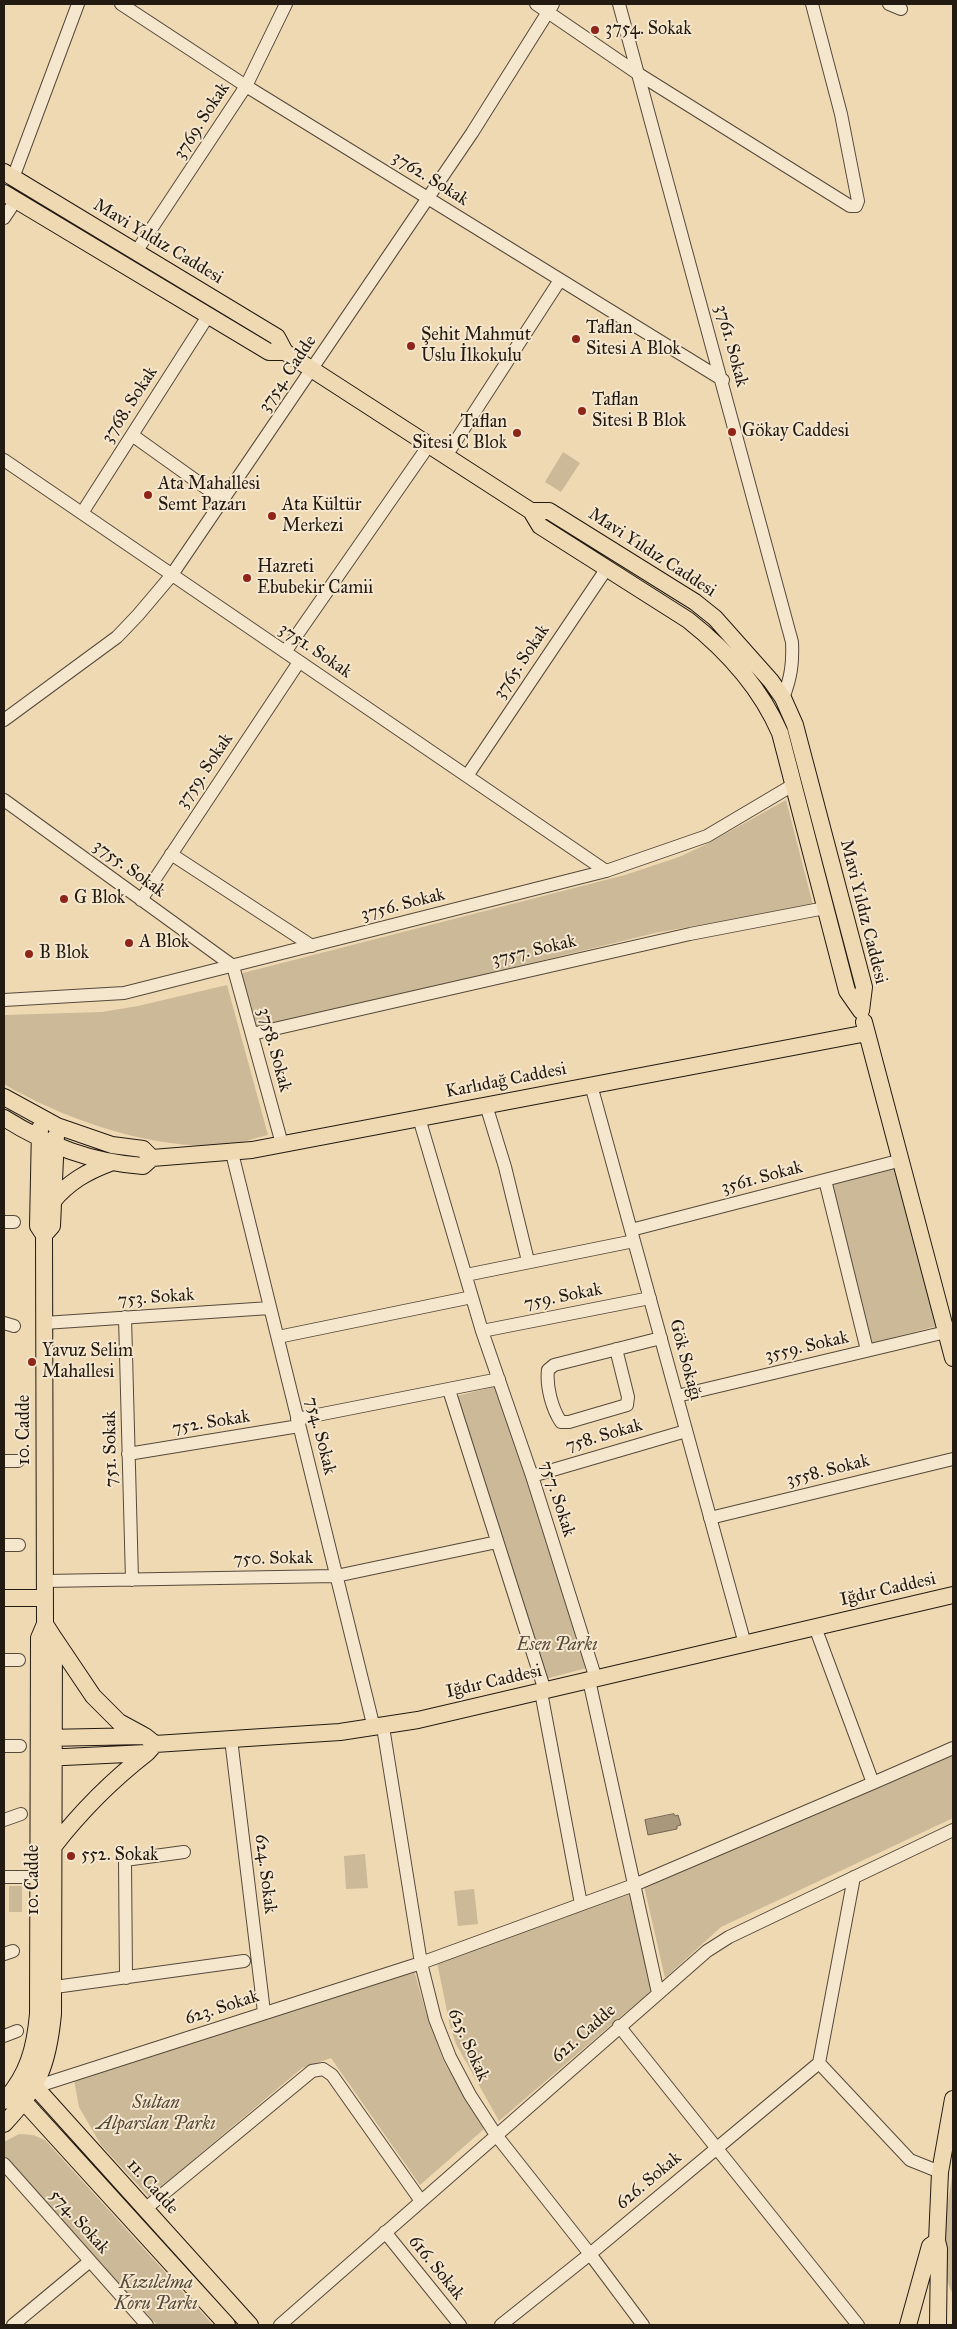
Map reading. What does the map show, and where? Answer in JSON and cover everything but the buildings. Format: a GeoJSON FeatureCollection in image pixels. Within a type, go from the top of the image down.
{"type":"FeatureCollection","features":[{"type":"Feature","properties":{"kind":"main road","name":"Mavi Yıldız Caddesi"},"geometry":{"type":"LineString","coordinates":[[9,175],[277,337],[285,352],[531,511],[540,526],[697,627],[751,683],[771,713],[780,733],[847,991],[861,1011]]}},
{"type":"Feature","properties":{"kind":"main road","name":"Mavi Yıldız Caddesi"},"geometry":{"type":"LineString","coordinates":[[10,196],[269,352],[285,352]]}},
{"type":"Feature","properties":{"kind":"main road"},"geometry":{"type":"LineString","coordinates":[[127,267],[136,252]]}},
{"type":"Feature","properties":{"kind":"main road","name":"Mavi Yıldız Caddesi"},"geometry":{"type":"LineString","coordinates":[[531,511],[549,511],[695,602],[715,618],[763,672],[783,698],[795,725],[864,987],[861,1011]]}},
{"type":"Feature","properties":{"kind":"main road"},"geometry":{"type":"LineString","coordinates":[[751,683],[763,672]]}},
{"type":"Feature","properties":{"kind":"main road"},"geometry":{"type":"LineString","coordinates":[[861,1011],[953,1358]]}},
{"type":"Feature","properties":{"kind":"main road","name":"Karlıdağ Caddesi"},"geometry":{"type":"LineString","coordinates":[[4,1118],[56,1146],[110,1163],[143,1166],[152,1158],[232,1153],[867,1033]]}},
{"type":"Feature","properties":{"kind":"main road","name":"Karlıdağ Caddesi"},"geometry":{"type":"LineString","coordinates":[[4,1097],[57,1126],[112,1146],[143,1149],[152,1158]]}},
{"type":"Feature","properties":{"kind":"main road","name":"10. Cadde"},"geometry":{"type":"LineString","coordinates":[[41,1118],[38,1226],[44,1235],[45,1624],[39,1638],[47,1738]]}},
{"type":"Feature","properties":{"kind":"main road","name":"10. Cadde"},"geometry":{"type":"LineString","coordinates":[[44,1235],[52,1226],[57,1126]]}},
{"type":"Feature","properties":{"kind":"main road"},"geometry":{"type":"LineString","coordinates":[[53,1201],[65,1186],[78,1177],[110,1163]]}},
{"type":"Feature","properties":{"kind":"main road"},"geometry":{"type":"LineString","coordinates":[[4,1598],[45,1589]]}},
{"type":"Feature","properties":{"kind":"main road","name":"Iğdır Caddesi"},"geometry":{"type":"LineString","coordinates":[[47,1758],[149,1745],[379,1727],[592,1680],[953,1595]]}},
{"type":"Feature","properties":{"kind":"main road"},"geometry":{"type":"LineString","coordinates":[[45,1624],[93,1696],[119,1722],[149,1745],[104,1788],[54,1846]]}},
{"type":"Feature","properties":{"kind":"main road","name":"10. Cadde"},"geometry":{"type":"LineString","coordinates":[[29,2081],[38,2014],[39,1877],[54,1638]]}},
{"type":"Feature","properties":{"kind":"main road","name":"Iğdır Caddesi"},"geometry":{"type":"LineString","coordinates":[[47,1738],[149,1745]]}},
{"type":"Feature","properties":{"kind":"main road","name":"10. Cadde"},"geometry":{"type":"LineString","coordinates":[[4,2124],[14,2098],[47,2056],[51,2036],[54,1987],[54,1846],[47,1758]]}},
{"type":"Feature","properties":{"kind":"main road","name":"11. Cadde"},"geometry":{"type":"LineString","coordinates":[[29,2081],[250,2325]]}},
{"type":"Feature","properties":{"kind":"main road"},"geometry":{"type":"LineString","coordinates":[[14,2098],[226,2325]]}},
{"type":"Feature","properties":{"kind":"main road"},"geometry":{"type":"LineString","coordinates":[[938,2325],[940,2281],[937,2241],[940,2172],[953,2099]]}},
{"type":"Feature","properties":{"kind":"main road"},"geometry":{"type":"LineString","coordinates":[[908,2325],[930,2246],[937,2241]]}},
{"type":"Feature","properties":{"kind":"main road"},"geometry":{"type":"LineString","coordinates":[[940,2281],[953,2300]]}},
{"type":"Feature","properties":{"kind":"street"},"geometry":{"type":"LineString","coordinates":[[9,175],[78,4]]}},
{"type":"Feature","properties":{"kind":"street","name":"3762. Sokak"},"geometry":{"type":"LineString","coordinates":[[121,4],[246,86],[723,380]]}},
{"type":"Feature","properties":{"kind":"street","name":"3769. Sokak"},"geometry":{"type":"LineString","coordinates":[[136,252],[246,86],[286,4]]}},
{"type":"Feature","properties":{"kind":"street"},"geometry":{"type":"LineString","coordinates":[[536,4],[551,8],[637,73],[850,206],[856,206],[858,200],[841,114],[812,4]]}},
{"type":"Feature","properties":{"kind":"street","name":"3761. Sokak"},"geometry":{"type":"LineString","coordinates":[[619,4],[723,380],[792,642],[793,665],[790,681],[783,698]]}},
{"type":"Feature","properties":{"kind":"street","name":"3754. Cadde"},"geometry":{"type":"LineString","coordinates":[[4,720],[117,637],[171,576],[472,133],[551,8]]}},
{"type":"Feature","properties":{"kind":"street"},"geometry":{"type":"LineString","coordinates":[[4,218],[10,196]]}},
{"type":"Feature","properties":{"kind":"street"},"geometry":{"type":"LineString","coordinates":[[446,456],[560,280]]}},
{"type":"Feature","properties":{"kind":"street","name":"3768. Sokak"},"geometry":{"type":"LineString","coordinates":[[82,513],[208,316]]}},
{"type":"Feature","properties":{"kind":"street"},"geometry":{"type":"LineString","coordinates":[[132,435],[223,500]]}},
{"type":"Feature","properties":{"kind":"street"},"geometry":{"type":"LineString","coordinates":[[286,652],[429,445]]}},
{"type":"Feature","properties":{"kind":"street","name":"3751. Sokak"},"geometry":{"type":"LineString","coordinates":[[4,460],[606,872]]}},
{"type":"Feature","properties":{"kind":"street","name":"3765. Sokak"},"geometry":{"type":"LineString","coordinates":[[466,776],[606,568]]}},
{"type":"Feature","properties":{"kind":"street","name":"3759. Sokak"},"geometry":{"type":"LineString","coordinates":[[141,900],[299,662]]}},
{"type":"Feature","properties":{"kind":"street","name":"3756. Sokak"},"geometry":{"type":"LineString","coordinates":[[4,1000],[124,994],[606,872],[707,836],[793,785]]}},
{"type":"Feature","properties":{"kind":"street","name":"3755. Sokak"},"geometry":{"type":"LineString","coordinates":[[4,800],[233,966]]}},
{"type":"Feature","properties":{"kind":"street"},"geometry":{"type":"LineString","coordinates":[[171,854],[312,946]]}},
{"type":"Feature","properties":{"kind":"street","name":"3757. Sokak"},"geometry":{"type":"LineString","coordinates":[[252,1034],[690,934],[825,908]]}},
{"type":"Feature","properties":{"kind":"street","name":"3758. Sokak"},"geometry":{"type":"LineString","coordinates":[[233,966],[282,1144]]}},
{"type":"Feature","properties":{"kind":"street","name":"Gök Sokağı"},"geometry":{"type":"LineString","coordinates":[[591,1085],[745,1644]]}},
{"type":"Feature","properties":{"kind":"street"},"geometry":{"type":"LineString","coordinates":[[486,1105],[505,1167],[528,1261]]}},
{"type":"Feature","properties":{"kind":"street","name":"757. Sokak"},"geometry":{"type":"LineString","coordinates":[[419,1118],[482,1331],[532,1476],[592,1680],[658,1993]]}},
{"type":"Feature","properties":{"kind":"street","name":"754. Sokak"},"geometry":{"type":"LineString","coordinates":[[232,1153],[336,1576],[379,1727]]}},
{"type":"Feature","properties":{"kind":"street","name":"3561. Sokak"},"geometry":{"type":"LineString","coordinates":[[466,1275],[633,1235],[902,1160]]}},
{"type":"Feature","properties":{"kind":"street"},"geometry":{"type":"LineString","coordinates":[[825,1180],[867,1350]]}},
{"type":"Feature","properties":{"kind":"street"},"geometry":{"type":"LineString","coordinates":[[278,1337],[472,1297]]}},
{"type":"Feature","properties":{"kind":"street","name":"759. Sokak"},"geometry":{"type":"LineString","coordinates":[[482,1331],[650,1298]]}},
{"type":"Feature","properties":{"kind":"street","name":"753. Sokak"},"geometry":{"type":"LineString","coordinates":[[44,1323],[270,1308]]}},
{"type":"Feature","properties":{"kind":"street","name":"751. Sokak"},"geometry":{"type":"LineString","coordinates":[[125,1317],[132,1580]]}},
{"type":"Feature","properties":{"kind":"street","name":"3559. Sokak"},"geometry":{"type":"LineString","coordinates":[[677,1396],[946,1332]]}},
{"type":"Feature","properties":{"kind":"street"},"geometry":{"type":"LineString","coordinates":[[616,1349],[628,1397],[627,1405],[569,1422],[561,1422],[556,1415],[547,1380],[548,1370],[554,1365],[616,1349],[661,1338]]}},
{"type":"Feature","properties":{"kind":"street","name":"752. Sokak"},"geometry":{"type":"LineString","coordinates":[[128,1454],[298,1422],[500,1379]]}},
{"type":"Feature","properties":{"kind":"street"},"geometry":{"type":"LineString","coordinates":[[449,1390],[543,1691],[581,1904]]}},
{"type":"Feature","properties":{"kind":"street","name":"758. Sokak"},"geometry":{"type":"LineString","coordinates":[[532,1476],[686,1431]]}},
{"type":"Feature","properties":{"kind":"street","name":"3558. Sokak"},"geometry":{"type":"LineString","coordinates":[[710,1518],[953,1459]]}},
{"type":"Feature","properties":{"kind":"street"},"geometry":{"type":"LineString","coordinates":[[4,1461],[18,1461]]}},
{"type":"Feature","properties":{"kind":"street","name":"750. Sokak"},"geometry":{"type":"LineString","coordinates":[[45,1589],[132,1580],[336,1576],[498,1542]]}},
{"type":"Feature","properties":{"kind":"street"},"geometry":{"type":"LineString","coordinates":[[4,1545],[19,1545]]}},
{"type":"Feature","properties":{"kind":"street"},"geometry":{"type":"LineString","coordinates":[[815,1627],[873,1783]]}},
{"type":"Feature","properties":{"kind":"street"},"geometry":{"type":"LineString","coordinates":[[4,1660],[19,1660]]}},
{"type":"Feature","properties":{"kind":"street","name":"625. Sokak"},"geometry":{"type":"LineString","coordinates":[[379,1727],[421,1963],[436,2019],[450,2058],[470,2095],[496,2135],[590,2254],[643,2325]]}},
{"type":"Feature","properties":{"kind":"street","name":"624. Sokak"},"geometry":{"type":"LineString","coordinates":[[231,1739],[264,2012]]}},
{"type":"Feature","properties":{"kind":"street"},"geometry":{"type":"LineString","coordinates":[[4,1746],[20,1746]]}},
{"type":"Feature","properties":{"kind":"street","name":"623. Sokak"},"geometry":{"type":"LineString","coordinates":[[29,2081],[264,2012],[421,1963],[634,1885],[953,1748]]}},
{"type":"Feature","properties":{"kind":"street"},"geometry":{"type":"LineString","coordinates":[[4,1820],[21,1814]]}},
{"type":"Feature","properties":{"kind":"street","name":"621. Cadde"},"geometry":{"type":"LineString","coordinates":[[280,2325],[619,2026],[707,1951],[724,1940],[953,1830]]}},
{"type":"Feature","properties":{"kind":"street"},"geometry":{"type":"LineString","coordinates":[[126,1978],[125,1860],[184,1852]]}},
{"type":"Feature","properties":{"kind":"street"},"geometry":{"type":"LineString","coordinates":[[4,1877],[39,1877]]}},
{"type":"Feature","properties":{"kind":"street"},"geometry":{"type":"LineString","coordinates":[[854,1877],[819,2062],[910,2160],[940,2172]]}},
{"type":"Feature","properties":{"kind":"street"},"geometry":{"type":"LineString","coordinates":[[54,1987],[244,1961]]}},
{"type":"Feature","properties":{"kind":"street"},"geometry":{"type":"LineString","coordinates":[[619,2026],[858,2325]]}},
{"type":"Feature","properties":{"kind":"street"},"geometry":{"type":"LineString","coordinates":[[4,2036],[17,2031]]}},
{"type":"Feature","properties":{"kind":"street","name":"626. Sokak"},"geometry":{"type":"LineString","coordinates":[[501,2325],[590,2254],[819,2062]]}},
{"type":"Feature","properties":{"kind":"street"},"geometry":{"type":"LineString","coordinates":[[145,2209],[312,2071],[323,2069],[332,2075],[421,2201]]}},
{"type":"Feature","properties":{"kind":"street","name":"574. Sokak"},"geometry":{"type":"LineString","coordinates":[[4,2164],[147,2325]]}},
{"type":"Feature","properties":{"kind":"street","name":"616. Sokak"},"geometry":{"type":"LineString","coordinates":[[385,2232],[460,2325]]}},
{"type":"Feature","properties":{"kind":"street"},"geometry":{"type":"LineString","coordinates":[[14,2325],[90,2261]]}},
{"type":"Feature","properties":{"kind":"green space"},"geometry":{"type":"Polygon","coordinates":[[[563,452],[580,463],[561,492],[545,482],[563,452]]]}},
{"type":"Feature","properties":{"kind":"green space"},"geometry":{"type":"Polygon","coordinates":[[[786,800],[813,905],[655,933],[254,1031],[239,974],[625,875],[679,857],[709,843],[786,800]]]}},
{"type":"Feature","properties":{"kind":"green space"},"geometry":{"type":"Polygon","coordinates":[[[227,985],[268,1135],[227,1145],[199,1146],[141,1138],[82,1121],[54,1110],[4,1084],[4,1015],[102,1012],[138,1006],[227,985]]]}},
{"type":"Feature","properties":{"kind":"green space"},"geometry":{"type":"Polygon","coordinates":[[[897,1168],[937,1326],[872,1343],[832,1185],[897,1168]]]}},
{"type":"Feature","properties":{"kind":"green space","name":"Esen Parkı"},"geometry":{"type":"Polygon","coordinates":[[[493,1387],[499,1389],[587,1668],[545,1679],[457,1396],[493,1387]]]}},
{"type":"Feature","properties":{"kind":"green space"},"geometry":{"type":"Polygon","coordinates":[[[953,1752],[953,1818],[721,1927],[665,1978],[644,1886],[953,1752]]]}},
{"type":"Feature","properties":{"kind":"green space"},"geometry":{"type":"Polygon","coordinates":[[[365,1854],[368,1888],[346,1889],[344,1856],[365,1854]]]}},
{"type":"Feature","properties":{"kind":"green space"},"geometry":{"type":"Polygon","coordinates":[[[9,1886],[22,1886],[22,1912],[9,1912],[9,1886]]]}},
{"type":"Feature","properties":{"kind":"green space"},"geometry":{"type":"Polygon","coordinates":[[[474,1889],[478,1924],[458,1926],[454,1891],[474,1889]]]}},
{"type":"Feature","properties":{"kind":"green space"},"geometry":{"type":"Polygon","coordinates":[[[633,1893],[653,1989],[499,2121],[456,2044],[450,2026],[437,1962],[633,1893]]]}},
{"type":"Feature","properties":{"kind":"green space","name":"Sultan Alparslan Parkı"},"geometry":{"type":"Polygon","coordinates":[[[414,1970],[426,2013],[444,2062],[484,2129],[420,2185],[331,2058],[302,2068],[149,2197],[101,2145],[79,2107],[74,2080],[414,1970]]]}},
{"type":"Feature","properties":{"kind":"green space","name":"Kızılelma Koru Parkı"},"geometry":{"type":"Polygon","coordinates":[[[19,2134],[33,2135],[45,2140],[213,2325],[157,2325],[4,2155],[4,2142],[19,2134]]]}},
{"type":"Feature","properties":{"kind":"green space"},"geometry":{"type":"Polygon","coordinates":[[[953,2171],[953,2295],[947,2280],[943,2249],[945,2218],[953,2171]]]}},
{"type":"Feature","properties":{"kind":"shaded area"},"geometry":{"type":"Polygon","coordinates":[[[674,1814],[675,1816],[678,1815],[681,1825],[677,1826],[677,1829],[648,1835],[645,1820],[674,1814]]]}},
{"type":"Feature","properties":{"kind":"place","name":"3754. Sokak"},"geometry":{"type":"Point","coordinates":[595,30]}},
{"type":"Feature","properties":{"kind":"place","name":"Taflan Sitesi A Blok"},"geometry":{"type":"Point","coordinates":[576,339]}},
{"type":"Feature","properties":{"kind":"place","name":"Şehit Mahmut Uslu İlkokulu"},"geometry":{"type":"Point","coordinates":[411,346]}},
{"type":"Feature","properties":{"kind":"place","name":"Taflan Sitesi B Blok"},"geometry":{"type":"Point","coordinates":[582,411]}},
{"type":"Feature","properties":{"kind":"place","name":"Gökay Caddesi"},"geometry":{"type":"Point","coordinates":[732,432]}},
{"type":"Feature","properties":{"kind":"place","name":"Taflan Sitesi C Blok"},"geometry":{"type":"Point","coordinates":[517,433]}},
{"type":"Feature","properties":{"kind":"place","name":"Ata Mahallesi Semt Pazarı"},"geometry":{"type":"Point","coordinates":[148,495]}},
{"type":"Feature","properties":{"kind":"place","name":"Ata Kültür Merkezi"},"geometry":{"type":"Point","coordinates":[272,516]}},
{"type":"Feature","properties":{"kind":"place","name":"Hazreti Ebubekir Camii"},"geometry":{"type":"Point","coordinates":[247,578]}},
{"type":"Feature","properties":{"kind":"place","name":"G Blok"},"geometry":{"type":"Point","coordinates":[64,899]}},
{"type":"Feature","properties":{"kind":"place","name":"A Blok"},"geometry":{"type":"Point","coordinates":[129,943]}},
{"type":"Feature","properties":{"kind":"place","name":"B Blok"},"geometry":{"type":"Point","coordinates":[29,954]}},
{"type":"Feature","properties":{"kind":"place","name":"Yavuz Selim Mahallesi"},"geometry":{"type":"Point","coordinates":[32,1362]}},
{"type":"Feature","properties":{"kind":"place","name":"552. Sokak"},"geometry":{"type":"Point","coordinates":[71,1856]}}]}
